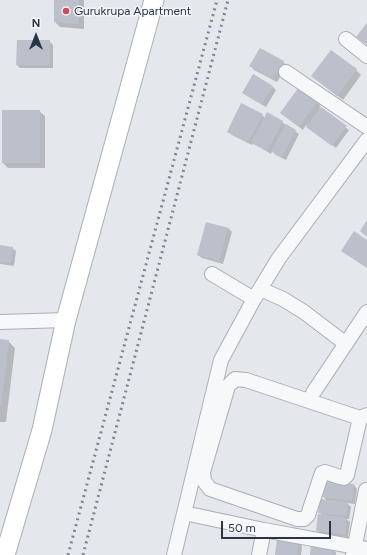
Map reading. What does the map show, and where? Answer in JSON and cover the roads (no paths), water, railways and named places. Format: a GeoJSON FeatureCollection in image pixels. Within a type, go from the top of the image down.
{"type":"FeatureCollection","features":[{"type":"Feature","properties":{"kind":"street"},"geometry":{"type":"LineString","coordinates":[[5,555],[42,430],[66,320],[154,0]]}},
{"type":"Feature","properties":{"kind":"street"},"geometry":{"type":"LineString","coordinates":[[346,39],[367,56]]}},
{"type":"Feature","properties":{"kind":"street"},"geometry":{"type":"LineString","coordinates":[[286,72],[367,127]]}},
{"type":"Feature","properties":{"kind":"street"},"geometry":{"type":"LineString","coordinates":[[174,555],[221,360],[257,294],[279,258],[367,140]]}},
{"type":"Feature","properties":{"kind":"street"},"geometry":{"type":"LineString","coordinates":[[212,274],[257,294],[283,299],[304,312],[346,344]]}},
{"type":"Feature","properties":{"kind":"street"},"geometry":{"type":"LineString","coordinates":[[313,393],[367,312]]}},
{"type":"Feature","properties":{"kind":"street"},"geometry":{"type":"LineString","coordinates":[[0,322],[66,320]]}},
{"type":"Feature","properties":{"kind":"street"},"geometry":{"type":"LineString","coordinates":[[236,379],[246,380],[363,417],[347,475],[344,478],[325,472],[322,473],[308,515],[304,519],[297,519],[210,489],[204,481],[203,472],[228,386],[236,379]]}},
{"type":"Feature","properties":{"kind":"street"},"geometry":{"type":"LineString","coordinates":[[184,513],[358,550],[366,490]]}},
{"type":"Feature","properties":{"kind":"street"},"geometry":{"type":"LineString","coordinates":[[259,555],[264,530]]}},
{"type":"Feature","properties":{"kind":"railway"},"geometry":{"type":"LineString","coordinates":[[68,555],[217,0]]}},
{"type":"Feature","properties":{"kind":"railway"},"geometry":{"type":"LineString","coordinates":[[83,555],[228,0]]}},
{"type":"Feature","properties":{"kind":"place","name":"Gurukrupa Apartment"},"geometry":{"type":"Point","coordinates":[66,11]}}]}
